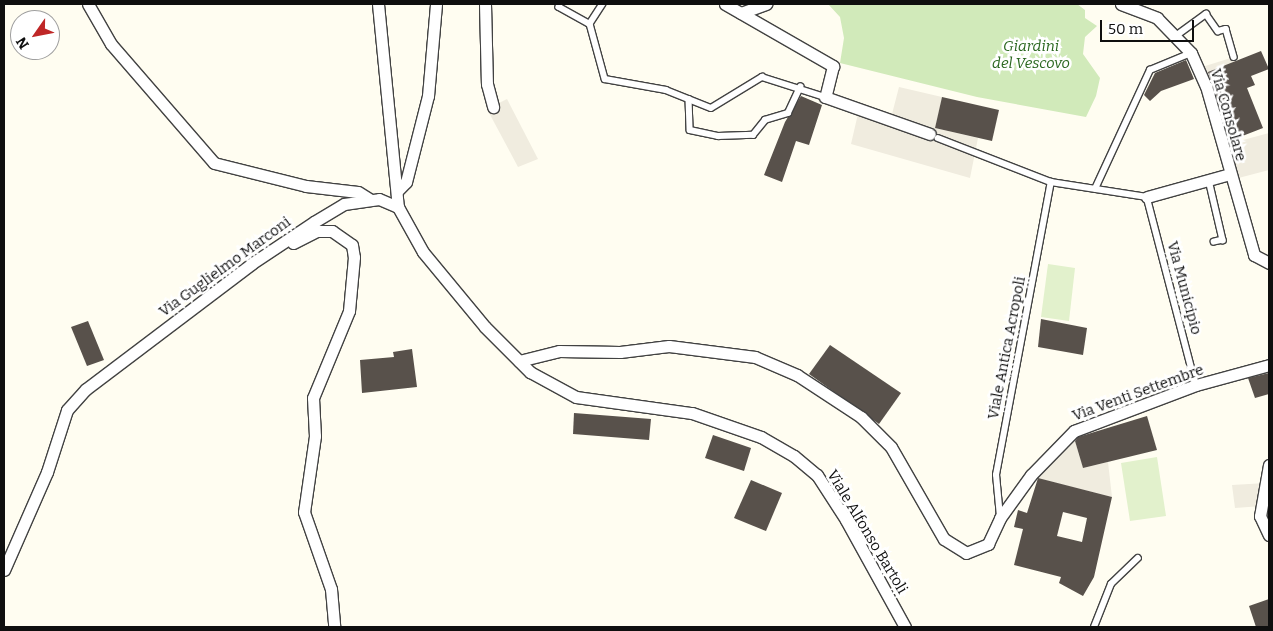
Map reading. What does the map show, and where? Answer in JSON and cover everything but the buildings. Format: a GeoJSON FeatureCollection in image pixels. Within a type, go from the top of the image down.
{"type":"FeatureCollection","features":[{"type":"Feature","properties":{"kind":"street"},"geometry":{"type":"LineString","coordinates":[[88,4],[111,44],[214,163],[306,186],[358,192],[371,200]]}},
{"type":"Feature","properties":{"kind":"street"},"geometry":{"type":"LineString","coordinates":[[378,4],[398,190],[398,207],[423,252],[519,361]]}},
{"type":"Feature","properties":{"kind":"street"},"geometry":{"type":"LineString","coordinates":[[398,190],[406,182],[428,96],[436,4]]}},
{"type":"Feature","properties":{"kind":"street"},"geometry":{"type":"LineString","coordinates":[[485,4],[487,84],[493,107]]}},
{"type":"Feature","properties":{"kind":"street"},"geometry":{"type":"LineString","coordinates":[[725,4],[833,66],[825,97],[859,112],[934,136]]}},
{"type":"Feature","properties":{"kind":"street"},"geometry":{"type":"LineString","coordinates":[[741,13],[766,4]]}},
{"type":"Feature","properties":{"kind":"street","name":"Via Consolare"},"geometry":{"type":"LineString","coordinates":[[1121,4],[1139,8],[1177,34],[1191,53],[1206,86],[1254,255]]}},
{"type":"Feature","properties":{"kind":"street"},"geometry":{"type":"LineString","coordinates":[[1148,197],[1230,174]]}},
{"type":"Feature","properties":{"kind":"street","name":"Via Guglielmo Marconi"},"geometry":{"type":"LineString","coordinates":[[4,570],[46,472],[67,410],[86,389],[284,242],[344,204],[371,200],[398,207]]}},
{"type":"Feature","properties":{"kind":"street"},"geometry":{"type":"LineString","coordinates":[[284,242],[332,232],[348,241],[354,257],[348,311],[313,398],[315,436],[304,512],[332,589],[334,627]]}},
{"type":"Feature","properties":{"kind":"street"},"geometry":{"type":"LineString","coordinates":[[1254,255],[1269,263]]}},
{"type":"Feature","properties":{"kind":"street"},"geometry":{"type":"LineString","coordinates":[[1254,255],[1269,269]]}},
{"type":"Feature","properties":{"kind":"street","name":"Via Venti Settembre"},"geometry":{"type":"LineString","coordinates":[[519,361],[558,351],[620,352],[669,346],[755,357],[796,375],[860,417],[891,447],[930,517],[955,549],[966,553],[982,550],[1000,518],[1031,475],[1074,431],[1196,385],[1269,365]]}},
{"type":"Feature","properties":{"kind":"street","name":"Viale Alfonso Bartoli"},"geometry":{"type":"LineString","coordinates":[[519,361],[576,397],[692,413],[761,437],[794,456],[817,475],[846,520],[905,627]]}},
{"type":"Feature","properties":{"kind":"street"},"geometry":{"type":"LineString","coordinates":[[1269,465],[1260,516],[1269,535]]}},
{"type":"Feature","properties":{"kind":"lane"},"geometry":{"type":"LineString","coordinates":[[560,4],[559,7],[590,24],[605,79],[666,90],[711,108],[762,77],[800,87],[825,97]]}},
{"type":"Feature","properties":{"kind":"lane"},"geometry":{"type":"LineString","coordinates":[[590,24],[603,4]]}},
{"type":"Feature","properties":{"kind":"lane"},"geometry":{"type":"LineString","coordinates":[[1177,34],[1206,14],[1218,31],[1226,29],[1234,57]]}},
{"type":"Feature","properties":{"kind":"lane"},"geometry":{"type":"LineString","coordinates":[[1095,189],[1150,70],[1191,53]]}},
{"type":"Feature","properties":{"kind":"lane"},"geometry":{"type":"LineString","coordinates":[[690,100],[690,130],[718,136],[753,135],[765,120],[788,113],[800,87]]}},
{"type":"Feature","properties":{"kind":"lane"},"geometry":{"type":"LineString","coordinates":[[934,136],[1051,182],[1148,197]]}},
{"type":"Feature","properties":{"kind":"lane"},"geometry":{"type":"LineString","coordinates":[[1209,180],[1223,240],[1214,242]]}},
{"type":"Feature","properties":{"kind":"lane","name":"Viale Antica Acropoli"},"geometry":{"type":"LineString","coordinates":[[1000,518],[996,475],[1051,182]]}},
{"type":"Feature","properties":{"kind":"lane","name":"Via Municipio"},"geometry":{"type":"LineString","coordinates":[[1148,197],[1196,385]]}},
{"type":"Feature","properties":{"kind":"lane"},"geometry":{"type":"LineString","coordinates":[[1094,627],[1111,584],[1138,558]]}},
{"type":"Feature","properties":{"kind":"green space","name":"Giardini del Vescovo"},"geometry":{"type":"Polygon","coordinates":[[[828,4],[1077,4],[1085,10],[1085,18],[1097,26],[1085,37],[1083,54],[1100,78],[1096,96],[1086,117],[977,97],[840,63],[844,38],[840,17],[828,4]]]}},
{"type":"Feature","properties":{"kind":"green space"},"geometry":{"type":"Polygon","coordinates":[[[1048,264],[1075,268],[1069,321],[1041,317],[1048,264]]]}},
{"type":"Feature","properties":{"kind":"green space"},"geometry":{"type":"Polygon","coordinates":[[[1157,457],[1166,516],[1130,521],[1121,463],[1157,457]]]}},
{"type":"Feature","properties":{"kind":"shaded area"},"geometry":{"type":"Polygon","coordinates":[[[1234,57],[1241,74],[1208,86],[1202,67],[1234,57]]]}},
{"type":"Feature","properties":{"kind":"shaded area"},"geometry":{"type":"Polygon","coordinates":[[[899,87],[942,97],[935,128],[978,138],[970,178],[851,144],[860,105],[892,114],[899,87]]]}},
{"type":"Feature","properties":{"kind":"shaded area"},"geometry":{"type":"Polygon","coordinates":[[[507,99],[538,159],[518,167],[487,109],[507,99]]]}},
{"type":"Feature","properties":{"kind":"shaded area"},"geometry":{"type":"Polygon","coordinates":[[[1269,133],[1269,170],[1227,181],[1217,147],[1269,133]]]}},
{"type":"Feature","properties":{"kind":"shaded area"},"geometry":{"type":"Polygon","coordinates":[[[1074,438],[1083,468],[1108,462],[1112,497],[1036,478],[1074,438]]]}},
{"type":"Feature","properties":{"kind":"shaded area"},"geometry":{"type":"Polygon","coordinates":[[[1266,483],[1262,506],[1235,508],[1232,485],[1266,483]]]}}]}
